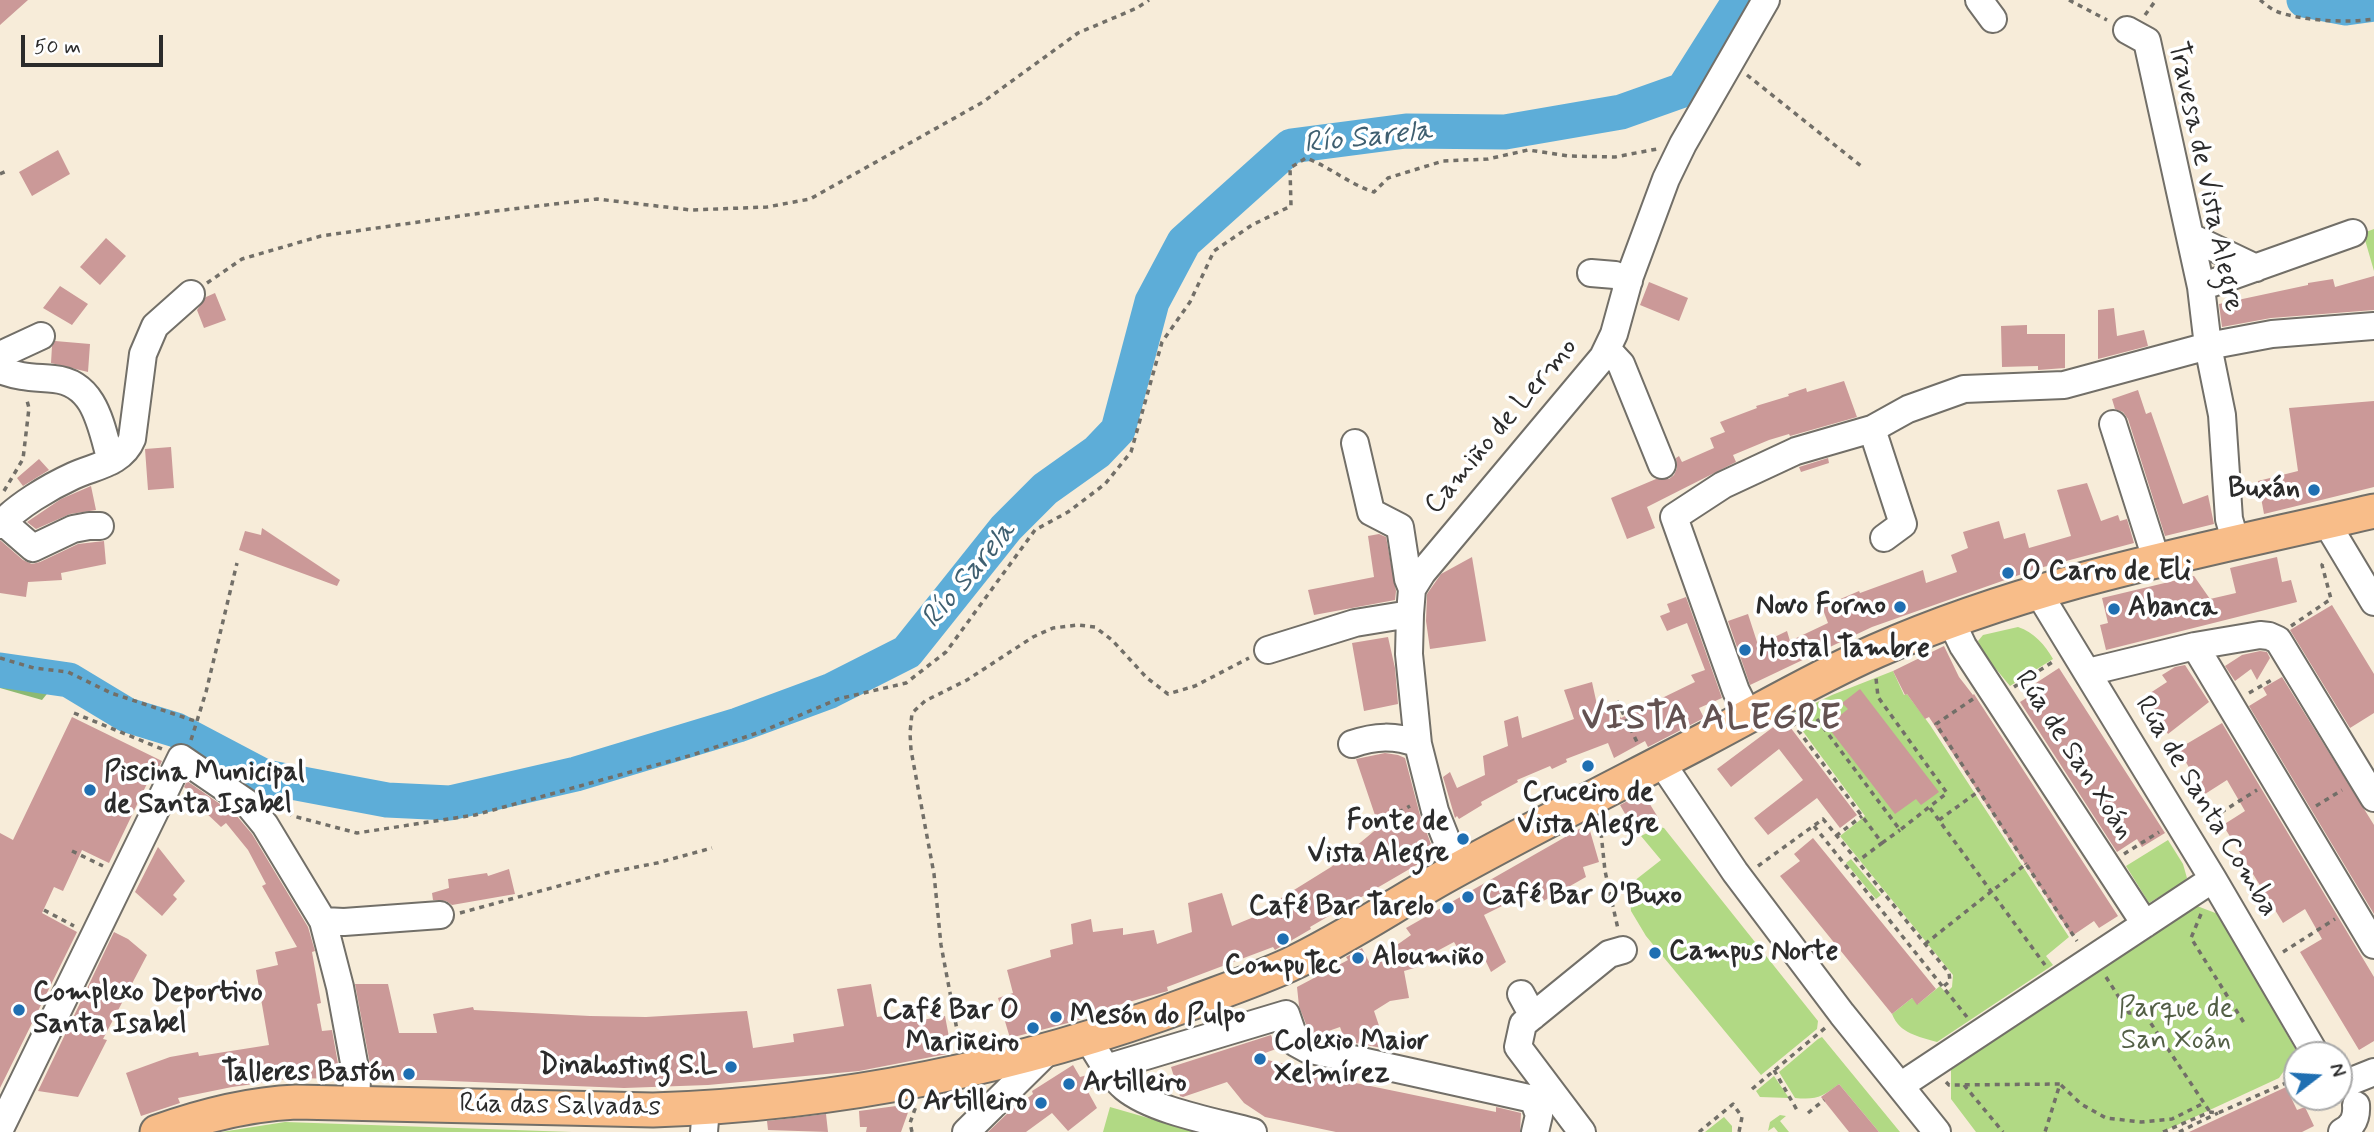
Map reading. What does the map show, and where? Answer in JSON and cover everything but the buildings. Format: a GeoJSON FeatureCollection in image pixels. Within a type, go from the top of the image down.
{"type":"FeatureCollection","features":[{"type":"Feature","properties":{"kind":"main road","name":"Rúa das Salvadas"},"geometry":{"type":"LineString","coordinates":[[157,1132],[219,1113],[275,1103],[356,1102],[653,1110],[705,1120],[964,1072],[1048,1051],[1272,972],[1325,946],[1458,869],[1601,792],[1651,756],[1749,717],[1822,676],[1881,649],[1951,621],[2038,592],[2374,511]]}},
{"type":"Feature","properties":{"kind":"street","name":"Camiño de Lermo"},"geometry":{"type":"LineString","coordinates":[[1408,585],[1422,573],[1596,368],[1614,334],[1629,281],[1665,179],[1766,0]]}},
{"type":"Feature","properties":{"kind":"street","name":"Travesa de Vista Alegre"},"geometry":{"type":"LineString","coordinates":[[2127,30],[2147,41],[2191,237],[2222,415],[2229,519],[2236,543]]}},
{"type":"Feature","properties":{"kind":"street"},"geometry":{"type":"LineString","coordinates":[[2201,287],[2353,233]]}},
{"type":"Feature","properties":{"kind":"street"},"geometry":{"type":"LineString","coordinates":[[2191,237],[2256,268]]}},
{"type":"Feature","properties":{"kind":"street"},"geometry":{"type":"LineString","coordinates":[[1591,273],[1615,275],[1629,281]]}},
{"type":"Feature","properties":{"kind":"street"},"geometry":{"type":"LineString","coordinates":[[100,526],[73,529],[33,548],[1,524],[11,513],[72,476],[111,461],[125,450],[132,439],[143,354],[155,326],[191,294]]}},
{"type":"Feature","properties":{"kind":"street","name":"Travesa de Vista Alegre"},"geometry":{"type":"LineString","coordinates":[[1749,717],[1666,524],[1723,485],[1796,451],[1872,429],[1908,409],[1964,389],[2064,385],[2208,346],[2272,334],[2374,326]]}},
{"type":"Feature","properties":{"kind":"street"},"geometry":{"type":"LineString","coordinates":[[0,355],[41,336]]}},
{"type":"Feature","properties":{"kind":"street"},"geometry":{"type":"LineString","coordinates":[[1607,349],[1621,364],[1662,465]]}},
{"type":"Feature","properties":{"kind":"street"},"geometry":{"type":"LineString","coordinates":[[11,374],[67,381],[84,391],[92,402],[111,461]]}},
{"type":"Feature","properties":{"kind":"street"},"geometry":{"type":"LineString","coordinates":[[2113,424],[2157,562]]}},
{"type":"Feature","properties":{"kind":"street"},"geometry":{"type":"LineString","coordinates":[[1872,429],[1903,524],[1884,538]]}},
{"type":"Feature","properties":{"kind":"street"},"geometry":{"type":"LineString","coordinates":[[1355,443],[1371,512],[1400,527],[1408,585],[1409,654],[1418,744],[1430,796],[1458,869]]}},
{"type":"Feature","properties":{"kind":"street"},"geometry":{"type":"LineString","coordinates":[[2326,522],[2374,602]]}},
{"type":"Feature","properties":{"kind":"street"},"geometry":{"type":"LineString","coordinates":[[1268,650],[1355,623],[1408,585]]}},
{"type":"Feature","properties":{"kind":"street","name":"Rúa de Santa Comba"},"geometry":{"type":"LineString","coordinates":[[2038,592],[2213,879],[2308,1041]]}},
{"type":"Feature","properties":{"kind":"street","name":"Rúa de San Xoán"},"geometry":{"type":"LineString","coordinates":[[1951,621],[1963,646],[2145,924]]}},
{"type":"Feature","properties":{"kind":"street"},"geometry":{"type":"LineString","coordinates":[[2088,672],[2195,646],[2260,635],[2269,636],[2278,640],[2295,665],[2368,788]]}},
{"type":"Feature","properties":{"kind":"street"},"geometry":{"type":"LineString","coordinates":[[2195,646],[2374,945]]}},
{"type":"Feature","properties":{"kind":"street"},"geometry":{"type":"LineString","coordinates":[[1352,744],[1382,737],[1418,744]]}},
{"type":"Feature","properties":{"kind":"street"},"geometry":{"type":"LineString","coordinates":[[1651,756],[1735,872],[1937,1132]]}},
{"type":"Feature","properties":{"kind":"street"},"geometry":{"type":"LineString","coordinates":[[0,1129],[181,758],[247,803],[265,825],[323,921],[341,987],[356,1079],[356,1102]]}},
{"type":"Feature","properties":{"kind":"street"},"geometry":{"type":"LineString","coordinates":[[1900,1087],[2213,879]]}},
{"type":"Feature","properties":{"kind":"street"},"geometry":{"type":"LineString","coordinates":[[323,921],[440,915]]}},
{"type":"Feature","properties":{"kind":"street"},"geometry":{"type":"LineString","coordinates":[[1582,1132],[1518,1047],[1527,1005],[1609,954],[1623,950]]}},
{"type":"Feature","properties":{"kind":"street"},"geometry":{"type":"LineString","coordinates":[[1272,972],[1296,1043],[1307,1049],[1533,1099],[1539,1115],[1535,1132]]}},
{"type":"Feature","properties":{"kind":"street"},"geometry":{"type":"LineString","coordinates":[[1106,1068],[1286,1013]]}},
{"type":"Feature","properties":{"kind":"street"},"geometry":{"type":"LineString","coordinates":[[1088,1039],[1106,1068],[1126,1089],[1168,1109],[1253,1132]]}},
{"type":"Feature","properties":{"kind":"street"},"geometry":{"type":"LineString","coordinates":[[966,1132],[1048,1051]]}},
{"type":"Feature","properties":{"kind":"street"},"geometry":{"type":"LineString","coordinates":[[2353,1093],[2374,1072]]}},
{"type":"Feature","properties":{"kind":"street"},"geometry":{"type":"LineString","coordinates":[[2342,1132],[2355,1120],[2353,1103]]}},
{"type":"Feature","properties":{"kind":"path"},"geometry":{"type":"LineString","coordinates":[[191,294],[242,259],[321,236],[597,199],[691,210],[767,207],[810,199],[983,102],[1079,33],[1137,8],[1149,0]]}},
{"type":"Feature","properties":{"kind":"path"},"geometry":{"type":"LineString","coordinates":[[2069,0],[2127,30]]}},
{"type":"Feature","properties":{"kind":"path"},"geometry":{"type":"LineString","coordinates":[[2260,0],[2276,12],[2338,20],[2374,19]]}},
{"type":"Feature","properties":{"kind":"path"},"geometry":{"type":"LineString","coordinates":[[1744,73],[1861,166]]}},
{"type":"Feature","properties":{"kind":"path"},"geometry":{"type":"LineString","coordinates":[[275,803],[293,816],[356,833],[475,815],[692,755],[762,731],[838,699],[906,683],[946,652],[1035,530],[1068,512],[1105,484],[1131,452],[1162,342],[1190,302],[1214,251],[1252,225],[1291,206],[1290,169],[1306,159],[1323,164],[1354,186],[1374,192],[1388,178],[1443,161],[1488,159],[1528,150],[1569,156],[1615,157],[1683,144]]}},
{"type":"Feature","properties":{"kind":"path"},"geometry":{"type":"LineString","coordinates":[[0,174],[9,170]]}},
{"type":"Feature","properties":{"kind":"path"},"geometry":{"type":"LineString","coordinates":[[4,489],[23,458],[29,408],[11,374]]}},
{"type":"Feature","properties":{"kind":"path"},"geometry":{"type":"LineString","coordinates":[[2287,622],[2290,627],[2331,599],[2322,565],[2326,559]]}},
{"type":"Feature","properties":{"kind":"path"},"geometry":{"type":"LineString","coordinates":[[189,746],[198,722],[237,563]]}},
{"type":"Feature","properties":{"kind":"path"},"geometry":{"type":"LineString","coordinates":[[964,1072],[941,946],[934,874],[911,750],[912,713],[925,701],[967,680],[1033,637],[1053,628],[1078,625],[1095,628],[1112,640],[1147,678],[1168,694],[1195,686],[1268,650]]}},
{"type":"Feature","properties":{"kind":"path"},"geometry":{"type":"LineString","coordinates":[[0,658],[34,668],[68,672],[111,693],[198,722]]}},
{"type":"Feature","properties":{"kind":"path"},"geometry":{"type":"LineString","coordinates":[[2229,703],[2295,665]]}},
{"type":"Feature","properties":{"kind":"path"},"geometry":{"type":"LineString","coordinates":[[1857,861],[1947,793],[1878,697],[1875,669]]}},
{"type":"Feature","properties":{"kind":"path"},"geometry":{"type":"LineString","coordinates":[[1973,699],[1936,724],[2084,951]]}},
{"type":"Feature","properties":{"kind":"path"},"geometry":{"type":"LineString","coordinates":[[1617,701],[1651,756]]}},
{"type":"Feature","properties":{"kind":"path"},"geometry":{"type":"LineString","coordinates":[[1804,702],[1900,830]]}},
{"type":"Feature","properties":{"kind":"path"},"geometry":{"type":"LineString","coordinates":[[1784,712],[1882,843]]}},
{"type":"Feature","properties":{"kind":"path"},"geometry":{"type":"LineString","coordinates":[[74,713],[170,752]]}},
{"type":"Feature","properties":{"kind":"path"},"geometry":{"type":"LineString","coordinates":[[2193,830],[2274,780]]}},
{"type":"Feature","properties":{"kind":"path"},"geometry":{"type":"LineString","coordinates":[[2296,817],[2368,788]]}},
{"type":"Feature","properties":{"kind":"path"},"geometry":{"type":"LineString","coordinates":[[1939,820],[1979,790]]}},
{"type":"Feature","properties":{"kind":"path"},"geometry":{"type":"LineString","coordinates":[[1381,822],[1430,796]]}},
{"type":"Feature","properties":{"kind":"path"},"geometry":{"type":"LineString","coordinates":[[1930,807],[2051,972]]}},
{"type":"Feature","properties":{"kind":"path"},"geometry":{"type":"LineString","coordinates":[[1836,836],[1862,816]]}},
{"type":"Feature","properties":{"kind":"path"},"geometry":{"type":"LineString","coordinates":[[1754,869],[1823,819],[1949,973],[1950,981],[1944,986]]}},
{"type":"Feature","properties":{"kind":"path"},"geometry":{"type":"LineString","coordinates":[[1600,822],[1605,871],[1623,950]]}},
{"type":"Feature","properties":{"kind":"path"},"geometry":{"type":"LineString","coordinates":[[1814,825],[1959,1006]]}},
{"type":"Feature","properties":{"kind":"path"},"geometry":{"type":"LineString","coordinates":[[2117,859],[2169,825]]}},
{"type":"Feature","properties":{"kind":"path"},"geometry":{"type":"LineString","coordinates":[[440,915],[463,913],[606,873],[712,848]]}},
{"type":"Feature","properties":{"kind":"path"},"geometry":{"type":"LineString","coordinates":[[1840,857],[1848,850]]}},
{"type":"Feature","properties":{"kind":"path"},"geometry":{"type":"LineString","coordinates":[[72,851],[112,870]]}},
{"type":"Feature","properties":{"kind":"path"},"geometry":{"type":"LineString","coordinates":[[1925,944],[2026,864]]}},
{"type":"Feature","properties":{"kind":"path"},"geometry":{"type":"LineString","coordinates":[[1881,908],[1889,901]]}},
{"type":"Feature","properties":{"kind":"path"},"geometry":{"type":"LineString","coordinates":[[2283,952],[2351,908]]}},
{"type":"Feature","properties":{"kind":"path"},"geometry":{"type":"LineString","coordinates":[[2203,909],[2191,938],[2246,1026]]}},
{"type":"Feature","properties":{"kind":"path"},"geometry":{"type":"LineString","coordinates":[[44,910],[82,930]]}},
{"type":"Feature","properties":{"kind":"path"},"geometry":{"type":"LineString","coordinates":[[1903,935],[1912,928]]}},
{"type":"Feature","properties":{"kind":"path"},"geometry":{"type":"LineString","coordinates":[[1922,958],[1931,951]]}},
{"type":"Feature","properties":{"kind":"path"},"geometry":{"type":"LineString","coordinates":[[2110,982],[2129,1013],[2144,1013],[2210,1112]]}},
{"type":"Feature","properties":{"kind":"path"},"geometry":{"type":"LineString","coordinates":[[1752,1088],[1820,1032]]}},
{"type":"Feature","properties":{"kind":"path"},"geometry":{"type":"LineString","coordinates":[[1774,1070],[1797,1110]]}},
{"type":"Feature","properties":{"kind":"path"},"geometry":{"type":"LineString","coordinates":[[1949,1085],[2060,1084],[2081,1104],[2106,1118],[2141,1122],[2172,1119],[2204,1103]]}},
{"type":"Feature","properties":{"kind":"path"},"geometry":{"type":"LineString","coordinates":[[2045,1132],[2060,1084]]}},
{"type":"Feature","properties":{"kind":"path"},"geometry":{"type":"LineString","coordinates":[[2179,1132],[2283,1084]]}},
{"type":"Feature","properties":{"kind":"path"},"geometry":{"type":"LineString","coordinates":[[1964,1085],[2003,1132]]}},
{"type":"Feature","properties":{"kind":"path"},"geometry":{"type":"LineString","coordinates":[[912,1132],[910,1123],[918,1100]]}},
{"type":"Feature","properties":{"kind":"path"},"geometry":{"type":"LineString","coordinates":[[1808,1113],[1824,1100]]}},
{"type":"Feature","properties":{"kind":"path"},"geometry":{"type":"LineString","coordinates":[[1699,1132],[1733,1104],[1742,1116],[1739,1132]]}},
{"type":"Feature","properties":{"kind":"path"},"geometry":{"type":"LineString","coordinates":[[2163,1132],[2210,1112],[2218,1114]]}},
{"type":"Feature","properties":{"kind":"green space"},"geometry":{"type":"Polygon","coordinates":[[[2374,229],[2374,271],[2363,233],[2374,229]]]}},
{"type":"Feature","properties":{"kind":"green space"},"geometry":{"type":"Polygon","coordinates":[[[2018,627],[2038,640],[2053,659],[2010,686],[1982,652],[1978,641],[1983,635],[2018,627]]]}},
{"type":"Feature","properties":{"kind":"green space"},"geometry":{"type":"Polygon","coordinates":[[[0,664],[55,684],[42,700],[0,688],[0,664]]]}},
{"type":"Feature","properties":{"kind":"green space","name":"Parque de San Xoán"},"geometry":{"type":"Polygon","coordinates":[[[1893,671],[1904,695],[1907,694],[1930,725],[2069,937],[2046,956],[2053,965],[1937,1042],[1905,1030],[1892,1014],[1912,998],[1918,1004],[1940,986],[1946,993],[1952,987],[1953,975],[1840,836],[1865,816],[1791,715],[1832,695],[1893,671]]]}},
{"type":"Feature","properties":{"kind":"green space"},"geometry":{"type":"Polygon","coordinates":[[[1659,827],[1664,828],[1818,1021],[1817,1029],[1761,1075],[1646,936],[1631,911],[1629,885],[1661,860],[1641,836],[1659,827]]]}},
{"type":"Feature","properties":{"kind":"green space"},"geometry":{"type":"Polygon","coordinates":[[[2168,840],[2183,864],[2187,878],[2149,903],[2126,866],[2168,840]]]}},
{"type":"Feature","properties":{"kind":"green space"},"geometry":{"type":"Polygon","coordinates":[[[1851,859],[1881,895],[1876,899],[1846,863],[1851,859]]]}},
{"type":"Feature","properties":{"kind":"green space","name":"Parque de San Xoán"},"geometry":{"type":"Polygon","coordinates":[[[2197,906],[2218,914],[2291,1041],[2283,1041],[2283,1072],[2279,1078],[2162,1132],[1976,1132],[1951,1099],[1951,1065],[2197,906]]]}},
{"type":"Feature","properties":{"kind":"green space"},"geometry":{"type":"Polygon","coordinates":[[[1822,1037],[1900,1132],[1879,1132],[1839,1084],[1819,1097],[1795,1098],[1779,1072],[1822,1037]]]}},
{"type":"Feature","properties":{"kind":"green space"},"geometry":{"type":"Polygon","coordinates":[[[1774,1076],[1789,1098],[1760,1097],[1756,1091],[1774,1076]]]}},
{"type":"Feature","properties":{"kind":"green space"},"geometry":{"type":"Polygon","coordinates":[[[1110,1107],[1197,1132],[1103,1132],[1110,1107]]]}},
{"type":"Feature","properties":{"kind":"green space"},"geometry":{"type":"Polygon","coordinates":[[[1780,1115],[1786,1116],[1780,1121],[1789,1132],[1778,1132],[1774,1127],[1768,1131],[1770,1122],[1780,1115]]]}},
{"type":"Feature","properties":{"kind":"green space"},"geometry":{"type":"Polygon","coordinates":[[[1724,1117],[1732,1126],[1732,1132],[1705,1132],[1724,1117]]]}},
{"type":"Feature","properties":{"kind":"green space"},"geometry":{"type":"Polygon","coordinates":[[[285,1122],[572,1132],[221,1132],[285,1122]]]}},
{"type":"Feature","properties":{"kind":"waterway","name":"Río Sarela"},"geometry":{"type":"LineString","coordinates":[[0,670],[69,680],[127,715],[176,730],[265,777],[387,800],[450,803],[576,774],[738,725],[830,691],[907,652],[1006,528],[1045,489],[1097,452],[1118,430],[1152,302],[1184,242],[1291,146],[1406,131],[1505,132],[1621,112],[1683,90],[1740,0]]}},
{"type":"Feature","properties":{"kind":"waterway","name":"Río Sarela"},"geometry":{"type":"LineString","coordinates":[[2304,0],[2346,8],[2374,4]]}},
{"type":"Feature","properties":{"kind":"place","name":"Buxán"},"geometry":{"type":"Point","coordinates":[2314,490]}},
{"type":"Feature","properties":{"kind":"place","name":"O Carro de Eli"},"geometry":{"type":"Point","coordinates":[2008,573]}},
{"type":"Feature","properties":{"kind":"place","name":"Novo Forno"},"geometry":{"type":"Point","coordinates":[1900,607]}},
{"type":"Feature","properties":{"kind":"place","name":"Abanca"},"geometry":{"type":"Point","coordinates":[2114,609]}},
{"type":"Feature","properties":{"kind":"place","name":"Hostal Tambre"},"geometry":{"type":"Point","coordinates":[1745,650]}},
{"type":"Feature","properties":{"kind":"place","name":"Cruceiro de Vista Alegre"},"geometry":{"type":"Point","coordinates":[1588,766]}},
{"type":"Feature","properties":{"kind":"place","name":"Piscina Municipal de Santa Isabel"},"geometry":{"type":"Point","coordinates":[90,790]}},
{"type":"Feature","properties":{"kind":"place","name":"Fonte de Vista Alegre"},"geometry":{"type":"Point","coordinates":[1463,839]}},
{"type":"Feature","properties":{"kind":"place","name":"Café Bar O'Buxo"},"geometry":{"type":"Point","coordinates":[1468,897]}},
{"type":"Feature","properties":{"kind":"place","name":"Café Bar Tarelo"},"geometry":{"type":"Point","coordinates":[1448,908]}},
{"type":"Feature","properties":{"kind":"place","name":"CompuTec"},"geometry":{"type":"Point","coordinates":[1283,939]}},
{"type":"Feature","properties":{"kind":"place","name":"Campus Norte"},"geometry":{"type":"Point","coordinates":[1655,953]}},
{"type":"Feature","properties":{"kind":"place","name":"Aloumiño"},"geometry":{"type":"Point","coordinates":[1358,958]}},
{"type":"Feature","properties":{"kind":"place","name":"Complexo Deportivo Santa Isabel"},"geometry":{"type":"Point","coordinates":[19,1010]}},
{"type":"Feature","properties":{"kind":"place","name":"Mesón do Pulpo"},"geometry":{"type":"Point","coordinates":[1056,1017]}},
{"type":"Feature","properties":{"kind":"place","name":"Café Bar O Mariñeiro"},"geometry":{"type":"Point","coordinates":[1033,1028]}},
{"type":"Feature","properties":{"kind":"place","name":"Colexio Maior Xelmírez"},"geometry":{"type":"Point","coordinates":[1260,1059]}},
{"type":"Feature","properties":{"kind":"place","name":"Dinahosting S.L"},"geometry":{"type":"Point","coordinates":[731,1067]}},
{"type":"Feature","properties":{"kind":"place","name":"Talleres Bastón"},"geometry":{"type":"Point","coordinates":[409,1074]}},
{"type":"Feature","properties":{"kind":"place","name":"Artilleiro"},"geometry":{"type":"Point","coordinates":[1069,1084]}},
{"type":"Feature","properties":{"kind":"place","name":"O Artilleiro"},"geometry":{"type":"Point","coordinates":[1041,1103]}},
{"type":"Feature","properties":{"kind":"district","name":"VISTA ALEGRE"},"geometry":{"type":"Point","coordinates":[1712,721]}}]}
